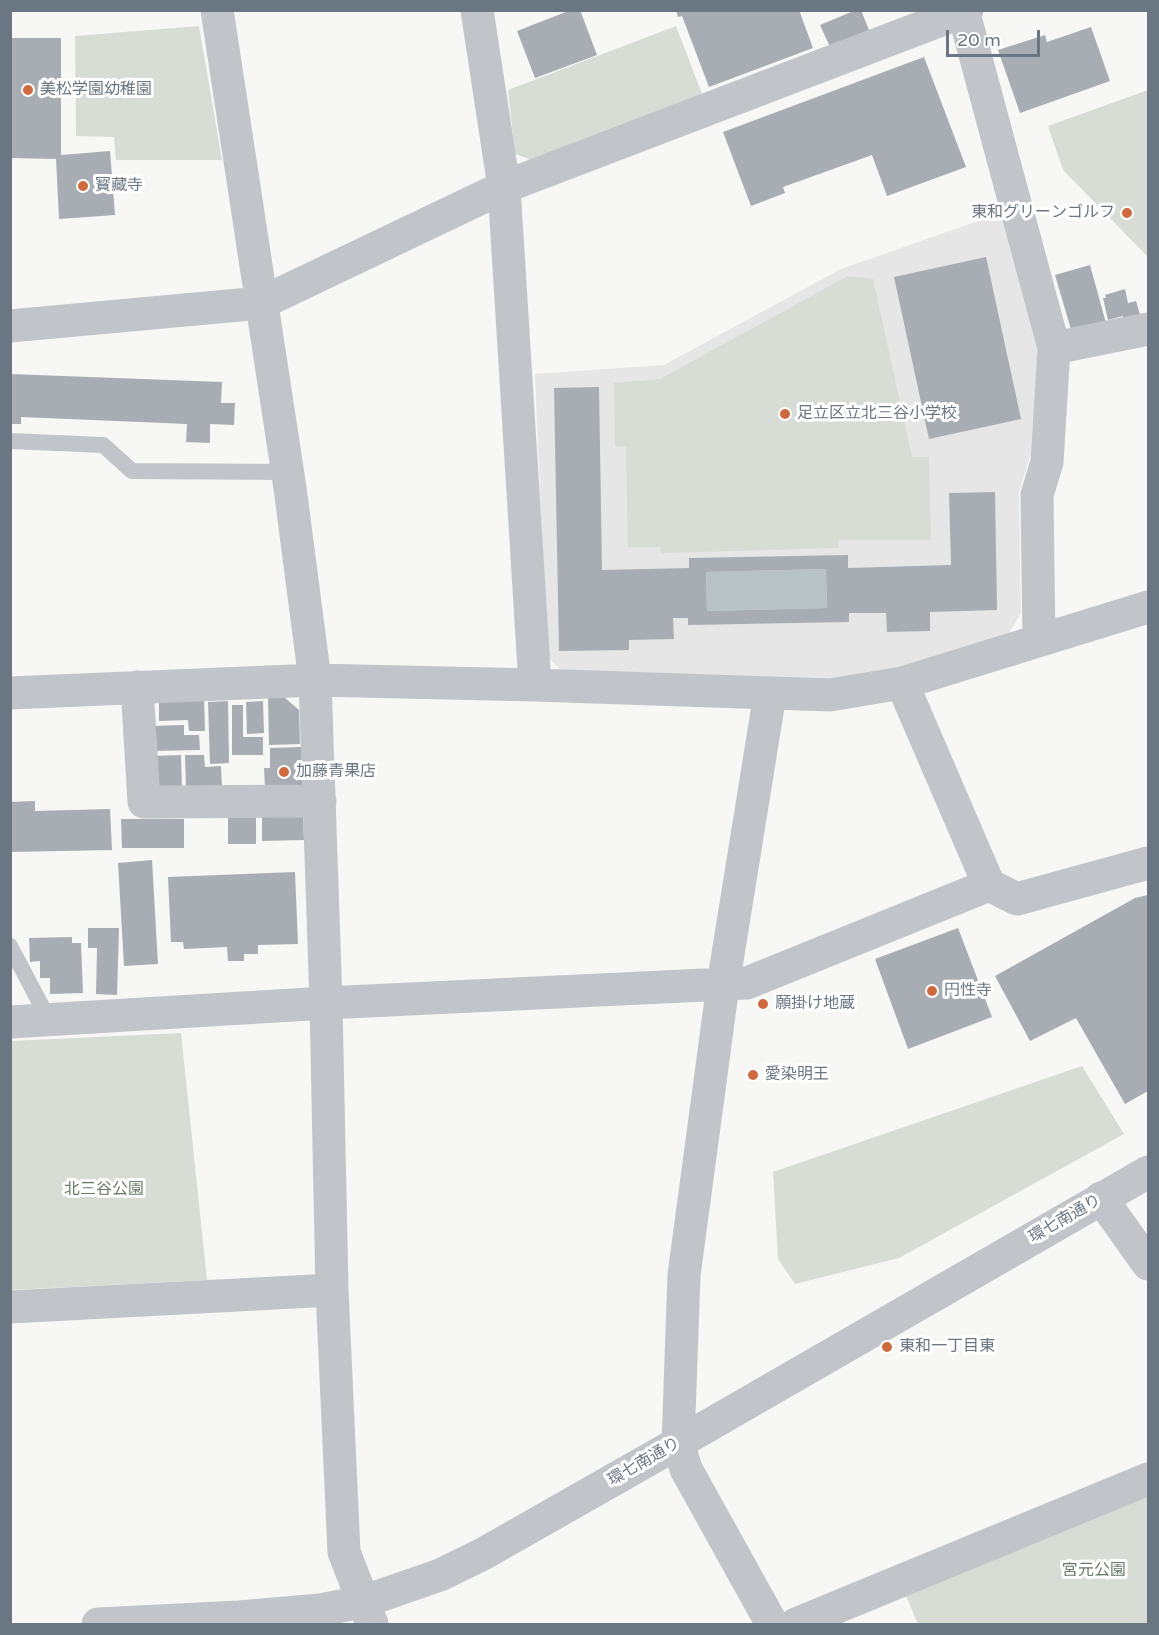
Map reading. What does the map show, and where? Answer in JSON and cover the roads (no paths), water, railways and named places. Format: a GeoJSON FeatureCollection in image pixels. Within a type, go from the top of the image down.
{"type":"FeatureCollection","features":[{"type":"Feature","properties":{"kind":"street"},"geometry":{"type":"LineString","coordinates":[[217,10],[287,472],[315,680],[326,1003],[332,1290],[344,1552],[367,1613]]}},
{"type":"Feature","properties":{"kind":"street"},"geometry":{"type":"LineString","coordinates":[[477,10],[504,187],[535,685]]}},
{"type":"Feature","properties":{"kind":"street"},"geometry":{"type":"LineString","coordinates":[[10,326],[261,303],[504,187],[964,11],[1054,348],[1047,462],[1037,495],[1039,640]]}},
{"type":"Feature","properties":{"kind":"street"},"geometry":{"type":"LineString","coordinates":[[1054,348],[1149,329]]}},
{"type":"Feature","properties":{"kind":"street"},"geometry":{"type":"LineString","coordinates":[[10,693],[315,680],[830,695],[902,684],[1149,607]]}},
{"type":"Feature","properties":{"kind":"street"},"geometry":{"type":"LineString","coordinates":[[902,684],[989,885],[1017,899],[1149,863]]}},
{"type":"Feature","properties":{"kind":"street"},"geometry":{"type":"LineString","coordinates":[[137,687],[144,802],[320,801]]}},
{"type":"Feature","properties":{"kind":"street"},"geometry":{"type":"LineString","coordinates":[[770,694],[723,985],[684,1275],[678,1443],[686,1469],[772,1624]]}},
{"type":"Feature","properties":{"kind":"street"},"geometry":{"type":"LineString","coordinates":[[10,1022],[326,1003],[747,983],[989,885]]}},
{"type":"Feature","properties":{"kind":"street","name":"環七南通り"},"geometry":{"type":"LineString","coordinates":[[98,1624],[239,1621],[320,1610],[367,1613],[483,1554],[1149,1172]]}},
{"type":"Feature","properties":{"kind":"street"},"geometry":{"type":"LineString","coordinates":[[1101,1198],[1149,1264]]}},
{"type":"Feature","properties":{"kind":"street"},"geometry":{"type":"LineString","coordinates":[[10,1306],[332,1290]]}},
{"type":"Feature","properties":{"kind":"street"},"geometry":{"type":"LineString","coordinates":[[796,1624],[1149,1479]]}},
{"type":"Feature","properties":{"kind":"lane"},"geometry":{"type":"LineString","coordinates":[[10,441],[103,445],[132,471],[287,472]]}},
{"type":"Feature","properties":{"kind":"lane"},"geometry":{"type":"LineString","coordinates":[[10,946],[49,1020]]}},
{"type":"Feature","properties":{"kind":"place","name":"美松学園幼稚園"},"geometry":{"type":"Point","coordinates":[28,90]}},
{"type":"Feature","properties":{"kind":"place","name":"寳藏寺"},"geometry":{"type":"Point","coordinates":[83,186]}},
{"type":"Feature","properties":{"kind":"place","name":"東和グリーンゴルフ"},"geometry":{"type":"Point","coordinates":[1127,213]}},
{"type":"Feature","properties":{"kind":"place","name":"足立区立北三谷小学校"},"geometry":{"type":"Point","coordinates":[785,414]}},
{"type":"Feature","properties":{"kind":"place","name":"加藤青果店"},"geometry":{"type":"Point","coordinates":[284,772]}},
{"type":"Feature","properties":{"kind":"place","name":"円性寺"},"geometry":{"type":"Point","coordinates":[932,991]}},
{"type":"Feature","properties":{"kind":"place","name":"願掛け地蔵"},"geometry":{"type":"Point","coordinates":[763,1004]}},
{"type":"Feature","properties":{"kind":"place","name":"愛染明王"},"geometry":{"type":"Point","coordinates":[753,1075]}},
{"type":"Feature","properties":{"kind":"place","name":"東和一丁目東"},"geometry":{"type":"Point","coordinates":[887,1347]}},
{"type":"Feature","properties":{"kind":"park label","name":"北三谷公園"},"geometry":{"type":"Point","coordinates":[104,1190]}},
{"type":"Feature","properties":{"kind":"park label","name":"宮元公園"},"geometry":{"type":"Point","coordinates":[1094,1571]}}]}
